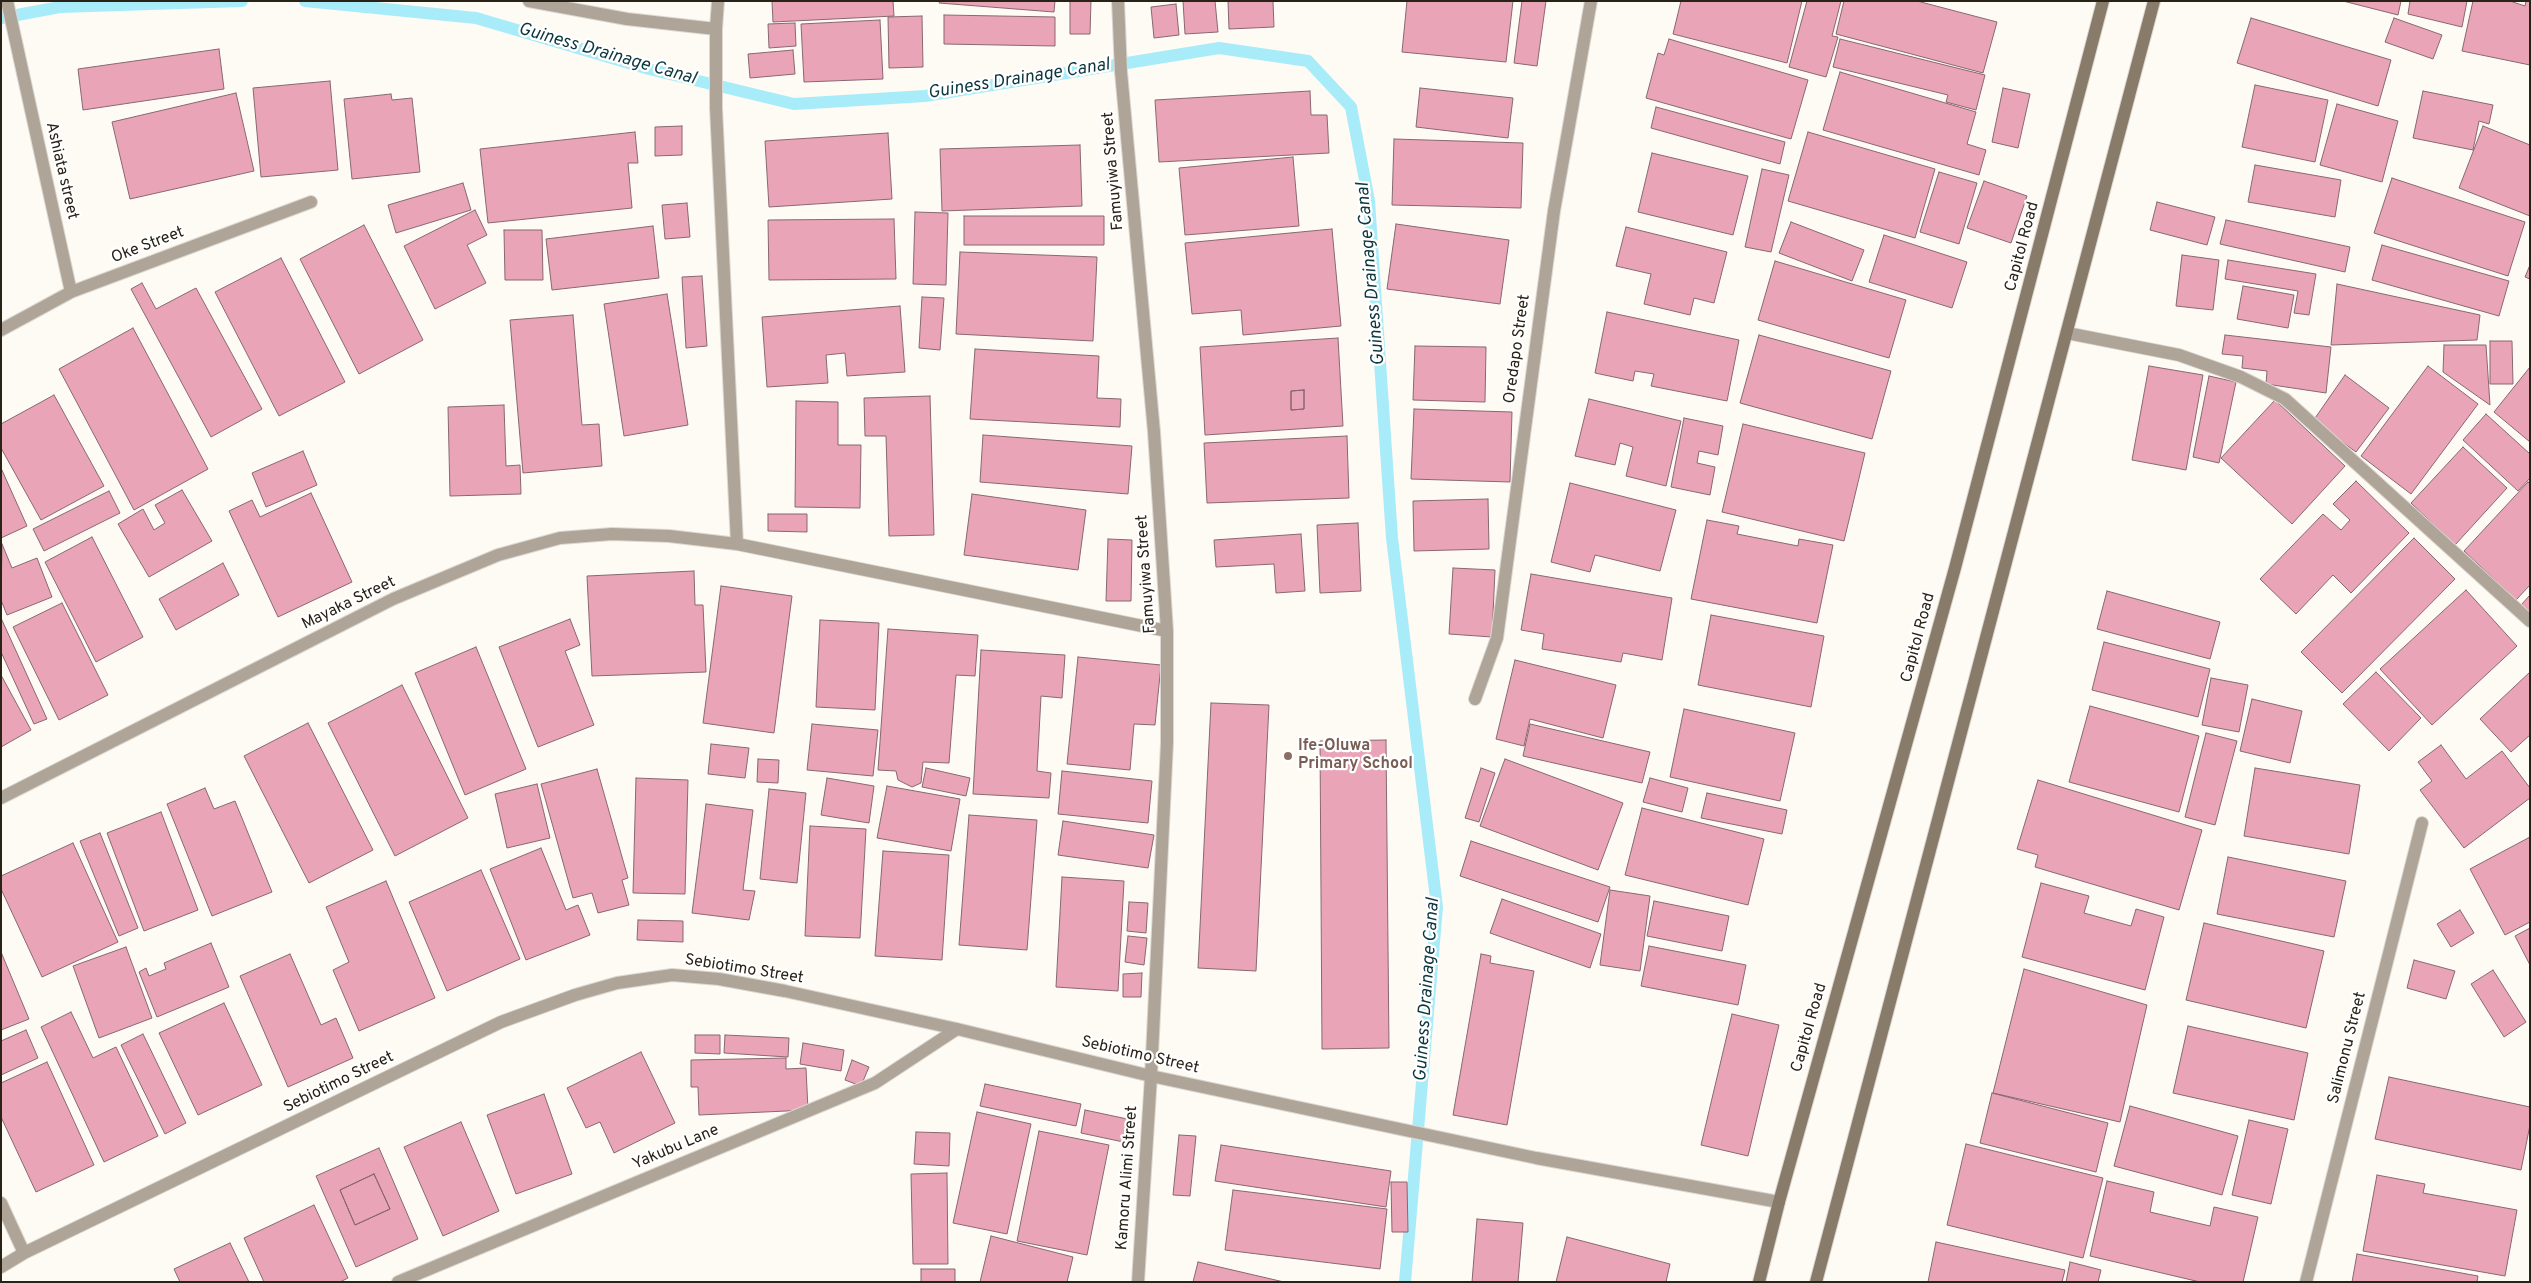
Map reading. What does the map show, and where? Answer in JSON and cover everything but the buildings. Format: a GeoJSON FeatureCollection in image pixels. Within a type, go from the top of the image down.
{"type":"FeatureCollection","features":[{"type":"Feature","properties":{"kind":"main road","name":"Capitol Road"},"geometry":{"type":"LineString","coordinates":[[1759,1282],[1779,1202],[1955,568],[2103,1]]}},
{"type":"Feature","properties":{"kind":"main road"},"geometry":{"type":"LineString","coordinates":[[1816,1282],[2154,1]]}},
{"type":"Feature","properties":{"kind":"street","name":"Ashiata street"},"geometry":{"type":"LineString","coordinates":[[7,1],[71,292]]}},
{"type":"Feature","properties":{"kind":"street"},"geometry":{"type":"LineString","coordinates":[[530,1],[626,19],[716,29]]}},
{"type":"Feature","properties":{"kind":"street"},"geometry":{"type":"LineString","coordinates":[[718,1],[716,108],[737,544]]}},
{"type":"Feature","properties":{"kind":"street","name":"Oredapo Street"},"geometry":{"type":"LineString","coordinates":[[1475,699],[1497,638],[1554,211],[1591,1]]}},
{"type":"Feature","properties":{"kind":"street","name":"Famuyiwa Street"},"geometry":{"type":"LineString","coordinates":[[1118,8],[1121,72],[1153,423],[1167,631],[1167,743],[1151,1076]]}},
{"type":"Feature","properties":{"kind":"street","name":"Oke Street"},"geometry":{"type":"LineString","coordinates":[[1,330],[71,292],[311,202]]}},
{"type":"Feature","properties":{"kind":"street"},"geometry":{"type":"LineString","coordinates":[[2067,334],[2179,355],[2241,377],[2285,399],[2530,621]]}},
{"type":"Feature","properties":{"kind":"street","name":"Mayaka Street"},"geometry":{"type":"LineString","coordinates":[[1,798],[393,599],[498,555],[560,538],[612,534],[668,536],[737,544],[1167,631]]}},
{"type":"Feature","properties":{"kind":"street","name":"Salimonu Street"},"geometry":{"type":"LineString","coordinates":[[2306,1282],[2422,823]]}},
{"type":"Feature","properties":{"kind":"street","name":"Sebiotimo Street"},"geometry":{"type":"LineString","coordinates":[[1,1267],[24,1253],[501,1022],[575,994],[617,983],[672,975],[719,980],[785,992],[957,1029],[1151,1076],[1536,1158],[1779,1202]]}},
{"type":"Feature","properties":{"kind":"street","name":"Yakubu Lane"},"geometry":{"type":"LineString","coordinates":[[398,1282],[875,1083],[957,1029]]}},
{"type":"Feature","properties":{"kind":"street","name":"Kamoru Alimi Street"},"geometry":{"type":"LineString","coordinates":[[1138,1282],[1151,1076]]}},
{"type":"Feature","properties":{"kind":"street"},"geometry":{"type":"LineString","coordinates":[[1,1203],[24,1253]]}},
{"type":"Feature","properties":{"kind":"waterway","name":"Guiness Drainage Canal"},"geometry":{"type":"LineString","coordinates":[[1,18],[60,7],[242,1]]}},
{"type":"Feature","properties":{"kind":"waterway","name":"Guiness Drainage Canal"},"geometry":{"type":"LineString","coordinates":[[305,1],[476,18],[649,69],[794,104],[925,96],[1219,48],[1308,61],[1351,107],[1369,201],[1392,538],[1437,907],[1405,1282]]}},
{"type":"Feature","properties":{"kind":"place","name":"Ife-Oluwa Primary School"},"geometry":{"type":"Point","coordinates":[1288,756]}}]}
